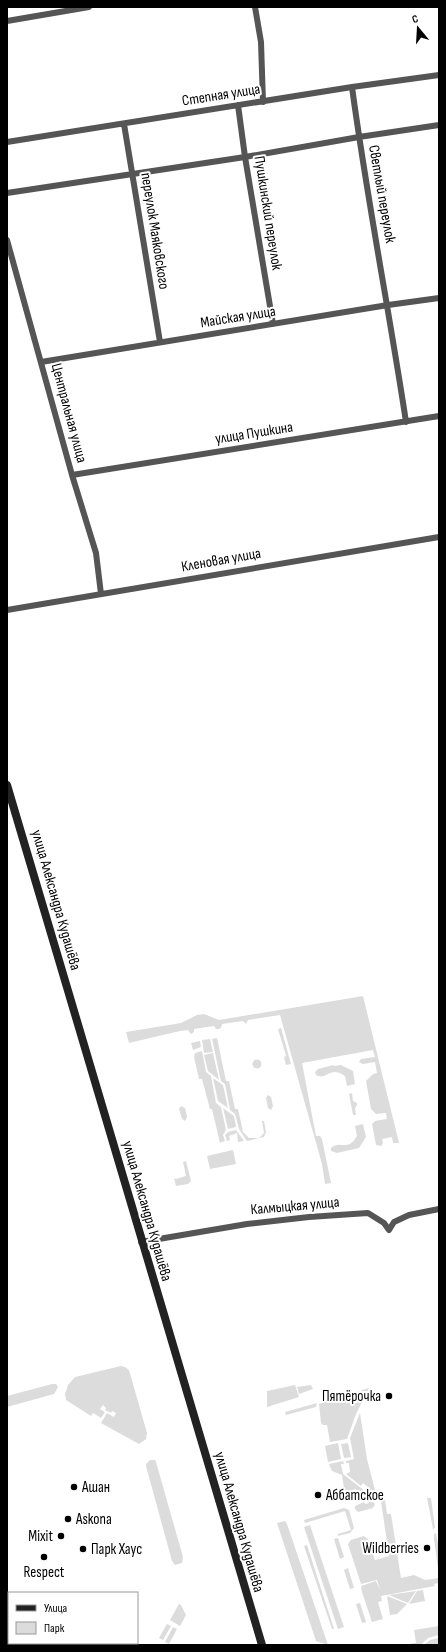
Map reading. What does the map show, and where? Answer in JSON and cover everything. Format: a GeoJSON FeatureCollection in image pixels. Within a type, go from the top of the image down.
{"type":"FeatureCollection","features":[{"type":"Feature","properties":{"kind":"main road","name":"улица Александра Кудашёва"},"geometry":{"type":"LineString","coordinates":[[7,785],[141,1242],[262,1645]]}},
{"type":"Feature","properties":{"kind":"street"},"geometry":{"type":"LineString","coordinates":[[7,21],[89,7]]}},
{"type":"Feature","properties":{"kind":"street"},"geometry":{"type":"LineString","coordinates":[[255,7],[261,42],[263,102]]}},
{"type":"Feature","properties":{"kind":"street","name":"Степная улица"},"geometry":{"type":"LineString","coordinates":[[7,142],[352,87],[439,75]]}},
{"type":"Feature","properties":{"kind":"street","name":"Светлый переулок"},"geometry":{"type":"LineString","coordinates":[[352,87],[406,422]]}},
{"type":"Feature","properties":{"kind":"street","name":"Пушкинский переулок"},"geometry":{"type":"LineString","coordinates":[[238,105],[273,324]]}},
{"type":"Feature","properties":{"kind":"street","name":"переулок Маяковского"},"geometry":{"type":"LineString","coordinates":[[124,124],[160,342]]}},
{"type":"Feature","properties":{"kind":"street"},"geometry":{"type":"LineString","coordinates":[[7,193],[246,157],[359,137],[439,125]]}},
{"type":"Feature","properties":{"kind":"street","name":"Центральная улица"},"geometry":{"type":"LineString","coordinates":[[7,240],[72,475],[96,553],[101,594]]}},
{"type":"Feature","properties":{"kind":"street","name":"Майская улица"},"geometry":{"type":"LineString","coordinates":[[41,362],[439,298]]}},
{"type":"Feature","properties":{"kind":"street","name":"улица Пушкина"},"geometry":{"type":"LineString","coordinates":[[72,475],[439,416]]}},
{"type":"Feature","properties":{"kind":"street","name":"Кленовая улица"},"geometry":{"type":"LineString","coordinates":[[7,610],[439,537]]}},
{"type":"Feature","properties":{"kind":"street","name":"Калмыцкая улица"},"geometry":{"type":"LineString","coordinates":[[141,1242],[247,1224],[309,1217],[368,1213],[384,1223],[389,1230],[394,1222],[408,1214],[439,1209]]}},
{"type":"Feature","properties":{"kind":"green space"},"geometry":{"type":"Polygon","coordinates":[[[363,996],[399,1143],[393,1143],[392,1137],[382,1139],[383,1143],[381,1146],[376,1145],[372,1124],[375,1121],[387,1119],[386,1113],[376,1114],[371,1109],[366,1081],[373,1074],[377,1073],[375,1062],[363,1064],[359,1062],[361,1059],[375,1057],[373,1050],[302,1063],[316,1136],[320,1136],[322,1139],[331,1183],[325,1184],[322,1164],[280,1015],[248,1020],[246,1024],[243,1021],[222,1024],[221,1028],[219,1029],[216,1029],[214,1026],[194,1029],[194,1032],[191,1034],[188,1030],[180,1031],[129,1043],[126,1032],[181,1023],[197,1015],[204,1014],[219,1020],[363,996]]]}},
{"type":"Feature","properties":{"kind":"green space"},"geometry":{"type":"Polygon","coordinates":[[[281,1028],[291,1064],[286,1065],[284,1057],[286,1056],[278,1029],[281,1028]]]}},
{"type":"Feature","properties":{"kind":"green space"},"geometry":{"type":"Polygon","coordinates":[[[217,1038],[226,1081],[229,1081],[235,1109],[238,1109],[243,1132],[249,1138],[259,1138],[264,1133],[262,1121],[264,1121],[266,1132],[264,1137],[247,1141],[239,1129],[235,1114],[230,1110],[225,1084],[221,1081],[212,1039],[217,1038]]]}},
{"type":"Feature","properties":{"kind":"green space"},"geometry":{"type":"Polygon","coordinates":[[[210,1039],[213,1052],[204,1053],[202,1040],[210,1039]]]}},
{"type":"Feature","properties":{"kind":"green space"},"geometry":{"type":"Polygon","coordinates":[[[200,1041],[201,1047],[193,1050],[191,1043],[200,1041]]]}},
{"type":"Feature","properties":{"kind":"green space"},"geometry":{"type":"Polygon","coordinates":[[[202,1051],[206,1072],[211,1076],[216,1103],[221,1107],[226,1130],[223,1135],[225,1141],[220,1143],[212,1109],[210,1109],[202,1079],[199,1079],[194,1057],[195,1053],[202,1051]]]}},
{"type":"Feature","properties":{"kind":"green space"},"geometry":{"type":"Polygon","coordinates":[[[213,1053],[219,1080],[208,1071],[204,1055],[213,1053]]]}},
{"type":"Feature","properties":{"kind":"green space"},"geometry":{"type":"Polygon","coordinates":[[[255,1060],[259,1060],[261,1064],[259,1068],[255,1068],[253,1066],[253,1062],[255,1060]]]}},
{"type":"Feature","properties":{"kind":"green space"},"geometry":{"type":"Polygon","coordinates":[[[333,1065],[341,1065],[353,1071],[355,1084],[347,1086],[345,1076],[340,1073],[332,1072],[323,1076],[316,1075],[315,1072],[318,1069],[333,1065]]]}},
{"type":"Feature","properties":{"kind":"green space"},"geometry":{"type":"Polygon","coordinates":[[[213,1078],[223,1085],[228,1108],[218,1101],[213,1078]]]}},
{"type":"Feature","properties":{"kind":"green space"},"geometry":{"type":"Polygon","coordinates":[[[352,1093],[353,1101],[357,1103],[355,1108],[356,1115],[353,1115],[349,1094],[352,1093]]]}},
{"type":"Feature","properties":{"kind":"green space"},"geometry":{"type":"Polygon","coordinates":[[[268,1095],[271,1097],[273,1106],[271,1110],[268,1108],[266,1098],[268,1095]]]}},
{"type":"Feature","properties":{"kind":"green space"},"geometry":{"type":"Polygon","coordinates":[[[181,1106],[185,1108],[187,1117],[185,1121],[182,1119],[179,1109],[181,1106]]]}},
{"type":"Feature","properties":{"kind":"green space"},"geometry":{"type":"Polygon","coordinates":[[[223,1108],[234,1116],[236,1127],[228,1129],[223,1108]]]}},
{"type":"Feature","properties":{"kind":"green space"},"geometry":{"type":"Polygon","coordinates":[[[363,1124],[366,1137],[359,1148],[337,1153],[331,1151],[331,1148],[334,1146],[350,1144],[357,1136],[355,1126],[363,1124]]]}},
{"type":"Feature","properties":{"kind":"green space"},"geometry":{"type":"Polygon","coordinates":[[[236,1130],[244,1141],[238,1142],[237,1133],[229,1136],[230,1140],[227,1141],[225,1135],[228,1132],[236,1130]]]}},
{"type":"Feature","properties":{"kind":"green space"},"geometry":{"type":"Polygon","coordinates":[[[233,1150],[236,1164],[210,1169],[207,1156],[233,1150]]]}},
{"type":"Feature","properties":{"kind":"green space"},"geometry":{"type":"Polygon","coordinates":[[[186,1161],[191,1181],[188,1184],[176,1186],[174,1178],[176,1179],[186,1176],[183,1162],[186,1161]]]}},
{"type":"Feature","properties":{"kind":"green space"},"geometry":{"type":"Polygon","coordinates":[[[121,1366],[129,1370],[147,1433],[146,1439],[139,1444],[101,1423],[107,1413],[114,1417],[116,1413],[112,1411],[111,1413],[105,1410],[106,1408],[103,1405],[100,1409],[105,1412],[101,1418],[93,1413],[91,1416],[66,1400],[65,1394],[68,1385],[75,1377],[121,1366]]]}},
{"type":"Feature","properties":{"kind":"green space"},"geometry":{"type":"Polygon","coordinates":[[[56,1384],[58,1387],[54,1394],[7,1407],[7,1396],[56,1384]]]}},
{"type":"Feature","properties":{"kind":"green space"},"geometry":{"type":"Polygon","coordinates":[[[295,1385],[299,1397],[267,1407],[267,1391],[295,1385]]]}},
{"type":"Feature","properties":{"kind":"green space"},"geometry":{"type":"Polygon","coordinates":[[[311,1385],[313,1389],[299,1394],[297,1387],[311,1385]]]}},
{"type":"Feature","properties":{"kind":"green space"},"geometry":{"type":"Polygon","coordinates":[[[369,1388],[356,1414],[347,1439],[330,1442],[327,1425],[323,1425],[321,1423],[319,1404],[369,1388]]]}},
{"type":"Feature","properties":{"kind":"green space"},"geometry":{"type":"Polygon","coordinates":[[[317,1403],[316,1407],[286,1415],[285,1412],[317,1403]]]}},
{"type":"Feature","properties":{"kind":"green space"},"geometry":{"type":"Polygon","coordinates":[[[360,1413],[367,1459],[376,1494],[372,1495],[366,1490],[368,1487],[363,1483],[361,1486],[346,1474],[350,1472],[349,1463],[346,1463],[346,1461],[354,1459],[350,1438],[360,1413]]]}},
{"type":"Feature","properties":{"kind":"green space"},"geometry":{"type":"Polygon","coordinates":[[[338,1443],[341,1459],[328,1462],[325,1446],[338,1443]]]}},
{"type":"Feature","properties":{"kind":"green space"},"geometry":{"type":"Polygon","coordinates":[[[348,1443],[351,1457],[344,1458],[341,1444],[348,1443]]]}},
{"type":"Feature","properties":{"kind":"green space"},"geometry":{"type":"Polygon","coordinates":[[[150,1460],[155,1460],[156,1462],[183,1557],[182,1563],[175,1565],[172,1561],[146,1466],[150,1460]]]}},
{"type":"Feature","properties":{"kind":"green space"},"geometry":{"type":"Polygon","coordinates":[[[343,1461],[344,1464],[341,1464],[343,1474],[370,1495],[360,1497],[356,1489],[349,1491],[349,1495],[345,1495],[342,1475],[332,1471],[329,1464],[343,1461]]]}},
{"type":"Feature","properties":{"kind":"green space"},"geometry":{"type":"Polygon","coordinates":[[[427,1498],[431,1498],[435,1528],[433,1529],[427,1498]]]}},
{"type":"Feature","properties":{"kind":"green space"},"geometry":{"type":"Polygon","coordinates":[[[371,1500],[375,1504],[373,1508],[358,1512],[355,1509],[355,1506],[364,1502],[365,1504],[369,1503],[368,1501],[371,1500]]]}},
{"type":"Feature","properties":{"kind":"green space"},"geometry":{"type":"Polygon","coordinates":[[[385,1500],[387,1514],[391,1514],[401,1578],[414,1575],[425,1580],[439,1578],[439,1583],[434,1584],[435,1586],[381,1596],[382,1601],[378,1602],[383,1619],[372,1622],[361,1586],[376,1581],[380,1590],[377,1580],[361,1584],[348,1544],[351,1540],[364,1536],[368,1539],[375,1560],[389,1556],[381,1501],[385,1500]]]}},
{"type":"Feature","properties":{"kind":"green space"},"geometry":{"type":"Polygon","coordinates":[[[344,1508],[349,1510],[354,1528],[350,1533],[338,1536],[338,1534],[351,1530],[345,1511],[305,1523],[304,1520],[344,1508]]]}},
{"type":"Feature","properties":{"kind":"green space"},"geometry":{"type":"Polygon","coordinates":[[[285,1521],[328,1645],[316,1641],[277,1523],[285,1521]]]}},
{"type":"Feature","properties":{"kind":"green space"},"geometry":{"type":"Polygon","coordinates":[[[310,1525],[344,1627],[338,1629],[304,1527],[310,1525]]]}},
{"type":"Feature","properties":{"kind":"green space"},"geometry":{"type":"Polygon","coordinates":[[[436,1533],[439,1550],[438,1569],[434,1539],[434,1534],[436,1533]]]}},
{"type":"Feature","properties":{"kind":"green space"},"geometry":{"type":"Polygon","coordinates":[[[338,1538],[344,1557],[340,1559],[334,1539],[338,1538]]]}},
{"type":"Feature","properties":{"kind":"green space"},"geometry":{"type":"Polygon","coordinates":[[[307,1545],[334,1629],[332,1629],[304,1546],[307,1545]]]}},
{"type":"Feature","properties":{"kind":"green space"},"geometry":{"type":"Polygon","coordinates":[[[348,1568],[354,1588],[350,1589],[344,1570],[348,1568]]]}},
{"type":"Feature","properties":{"kind":"green space"},"geometry":{"type":"Polygon","coordinates":[[[423,1590],[425,1601],[409,1604],[417,1591],[423,1590]]]}},
{"type":"Feature","properties":{"kind":"green space"},"geometry":{"type":"Polygon","coordinates":[[[416,1591],[408,1603],[389,1595],[416,1591]]]}},
{"type":"Feature","properties":{"kind":"green space"},"geometry":{"type":"Polygon","coordinates":[[[387,1596],[407,1604],[397,1614],[390,1615],[387,1596]]]}},
{"type":"Feature","properties":{"kind":"green space"},"geometry":{"type":"Polygon","coordinates":[[[360,1603],[366,1622],[362,1623],[356,1604],[360,1603]]]}},
{"type":"Feature","properties":{"kind":"green space"},"geometry":{"type":"Polygon","coordinates":[[[179,1604],[186,1615],[180,1626],[170,1620],[179,1604]]]}},
{"type":"Feature","properties":{"kind":"green space"},"geometry":{"type":"Polygon","coordinates":[[[167,1624],[171,1626],[163,1640],[159,1638],[167,1624]]]}},
{"type":"Feature","properties":{"kind":"green space"},"geometry":{"type":"Polygon","coordinates":[[[439,1626],[439,1635],[428,1638],[421,1645],[401,1645],[416,1643],[414,1630],[439,1626]]]}},
{"type":"Feature","properties":{"kind":"green space"},"geometry":{"type":"Polygon","coordinates":[[[173,1627],[177,1629],[169,1644],[165,1642],[173,1627]]]}},
{"type":"Feature","properties":{"kind":"green space"},"geometry":{"type":"Polygon","coordinates":[[[439,1638],[439,1645],[424,1645],[430,1640],[439,1638]]]}},
{"type":"Feature","properties":{"kind":"place","name":"Пятёрочка"},"geometry":{"type":"Point","coordinates":[389,1396]}},
{"type":"Feature","properties":{"kind":"place","name":"Ашан"},"geometry":{"type":"Point","coordinates":[74,1487]}},
{"type":"Feature","properties":{"kind":"place","name":"Аббатское"},"geometry":{"type":"Point","coordinates":[318,1495]}},
{"type":"Feature","properties":{"kind":"place","name":"Askona"},"geometry":{"type":"Point","coordinates":[68,1519]}},
{"type":"Feature","properties":{"kind":"place","name":"Mixit"},"geometry":{"type":"Point","coordinates":[61,1536]}},
{"type":"Feature","properties":{"kind":"place","name":"Wildberries"},"geometry":{"type":"Point","coordinates":[427,1548]}},
{"type":"Feature","properties":{"kind":"place","name":"Парк Хаус"},"geometry":{"type":"Point","coordinates":[83,1549]}},
{"type":"Feature","properties":{"kind":"place","name":"Respect"},"geometry":{"type":"Point","coordinates":[44,1557]}}]}
